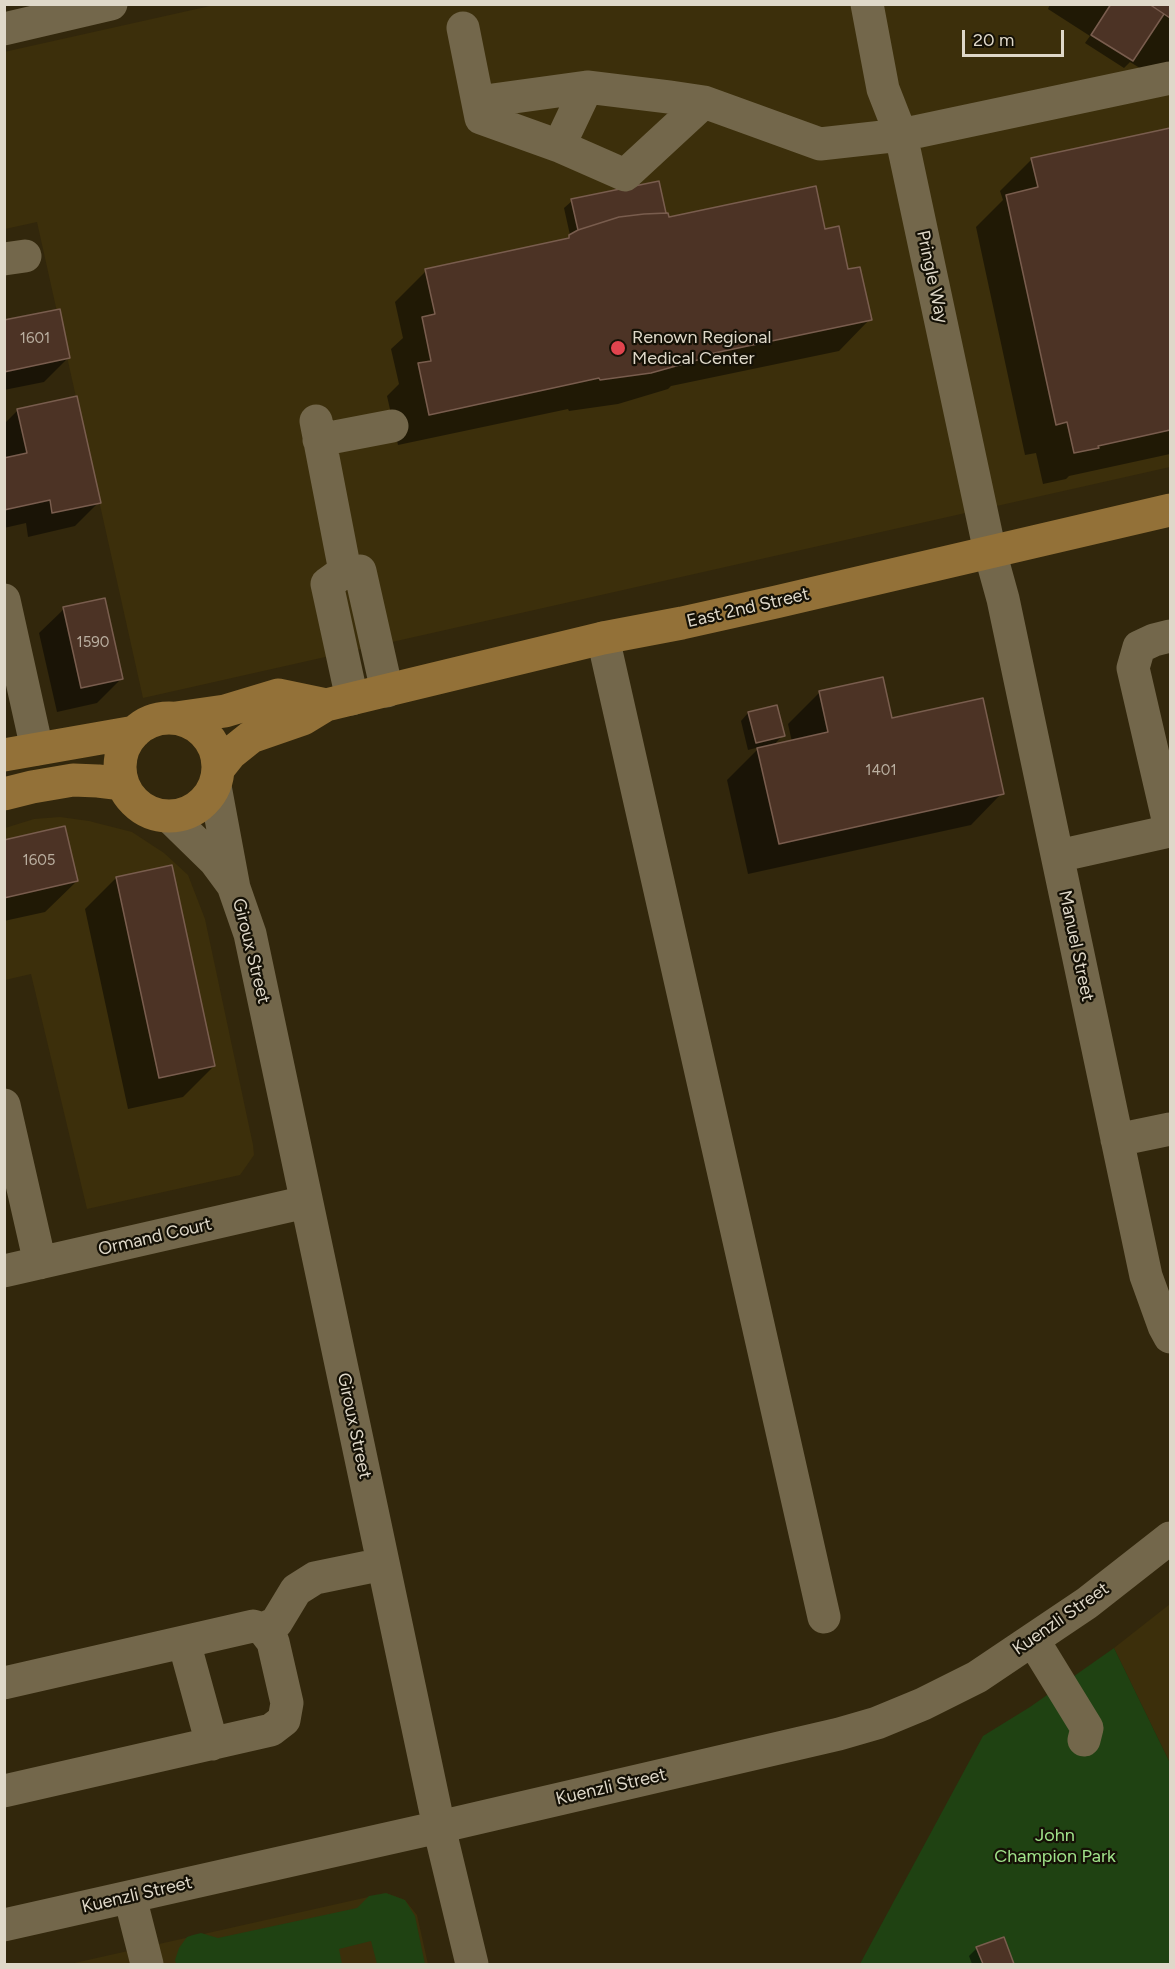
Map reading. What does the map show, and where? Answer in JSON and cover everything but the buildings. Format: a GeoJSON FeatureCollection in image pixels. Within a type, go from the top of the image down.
{"type":"FeatureCollection","features":[{"type":"Feature","properties":{"kind":"main road","name":"East 2nd Street"},"geometry":{"type":"LineString","coordinates":[[217,777],[231,753],[251,737],[294,723],[339,702],[603,638],[682,623],[1170,510]]}},
{"type":"Feature","properties":{"kind":"main road","name":"East 2nd Street"},"geometry":{"type":"LineString","coordinates":[[176,718],[225,711],[278,695],[339,702]]}},
{"type":"Feature","properties":{"kind":"main road"},"geometry":{"type":"LineString","coordinates":[[176,718],[193,723],[207,735],[216,750],[217,777],[205,802],[190,813],[170,817],[154,814],[138,806],[123,784],[120,775],[121,757],[128,740],[141,727],[158,719],[176,718]]}},
{"type":"Feature","properties":{"kind":"main road"},"geometry":{"type":"LineString","coordinates":[[4,755],[135,732]]}},
{"type":"Feature","properties":{"kind":"main road"},"geometry":{"type":"LineString","coordinates":[[4,794],[73,780],[123,784]]}},
{"type":"Feature","properties":{"kind":"street"},"geometry":{"type":"LineString","coordinates":[[4,29],[111,4]]}},
{"type":"Feature","properties":{"kind":"street","name":"Pringle Way"},"geometry":{"type":"LineString","coordinates":[[867,4],[883,89],[901,135],[990,552]]}},
{"type":"Feature","properties":{"kind":"street"},"geometry":{"type":"LineString","coordinates":[[463,28],[482,118],[559,146],[625,175],[704,102]]}},
{"type":"Feature","properties":{"kind":"street"},"geometry":{"type":"LineString","coordinates":[[478,102],[587,87],[704,102],[820,144],[901,135],[1170,78]]}},
{"type":"Feature","properties":{"kind":"street"},"geometry":{"type":"LineString","coordinates":[[559,146],[587,87]]}},
{"type":"Feature","properties":{"kind":"street"},"geometry":{"type":"LineString","coordinates":[[387,691],[352,571],[317,431],[392,426]]}},
{"type":"Feature","properties":{"kind":"street","name":"Manuel Street"},"geometry":{"type":"LineString","coordinates":[[990,552],[1006,610],[1146,1276],[1170,1337]]}},
{"type":"Feature","properties":{"kind":"street"},"geometry":{"type":"LineString","coordinates":[[339,702],[327,584],[352,571]]}},
{"type":"Feature","properties":{"kind":"street"},"geometry":{"type":"LineString","coordinates":[[4,600],[37,749]]}},
{"type":"Feature","properties":{"kind":"street"},"geometry":{"type":"LineString","coordinates":[[1058,856],[1170,829],[1132,668],[1139,647],[1170,636]]}},
{"type":"Feature","properties":{"kind":"street"},"geometry":{"type":"LineString","coordinates":[[603,638],[824,1617]]}},
{"type":"Feature","properties":{"kind":"street","name":"Giroux Street"},"geometry":{"type":"LineString","coordinates":[[217,777],[234,888],[250,934],[439,1827],[472,1965]]}},
{"type":"Feature","properties":{"kind":"street","name":"Giroux Street"},"geometry":{"type":"LineString","coordinates":[[170,817],[215,861],[234,888]]}},
{"type":"Feature","properties":{"kind":"street"},"geometry":{"type":"LineString","coordinates":[[4,1105],[40,1263]]}},
{"type":"Feature","properties":{"kind":"street"},"geometry":{"type":"LineString","coordinates":[[1117,1140],[1170,1129]]}},
{"type":"Feature","properties":{"kind":"street","name":"Ormand Court"},"geometry":{"type":"LineString","coordinates":[[4,1271],[306,1202]]}},
{"type":"Feature","properties":{"kind":"street","name":"Kuenzli Street"},"geometry":{"type":"LineString","coordinates":[[4,1925],[839,1734],[877,1722],[923,1704],[977,1677],[1087,1603],[1170,1538]]}},
{"type":"Feature","properties":{"kind":"street"},"geometry":{"type":"LineString","coordinates":[[263,1629],[276,1623],[296,1590],[315,1578],[383,1564]]}},
{"type":"Feature","properties":{"kind":"street"},"geometry":{"type":"LineString","coordinates":[[4,1683],[253,1626],[263,1629],[273,1642],[287,1703],[284,1720],[271,1730],[4,1791]]}},
{"type":"Feature","properties":{"kind":"street"},"geometry":{"type":"LineString","coordinates":[[1033,1640],[1087,1728],[1084,1740]]}},
{"type":"Feature","properties":{"kind":"street"},"geometry":{"type":"LineString","coordinates":[[184,1642],[212,1744]]}},
{"type":"Feature","properties":{"kind":"street"},"geometry":{"type":"LineString","coordinates":[[130,1897],[147,1965]]}},
{"type":"Feature","properties":{"kind":"shaded area","name":"Renown Regional Medical Center"},"geometry":{"type":"Polygon","coordinates":[[[219,4],[1170,5],[1170,467],[143,698],[37,222],[5,229],[4,52],[219,4]]]}},
{"type":"Feature","properties":{"kind":"shaded area"},"geometry":{"type":"Polygon","coordinates":[[[60,817],[89,821],[132,832],[164,853],[188,875],[205,919],[253,1145],[254,1155],[240,1175],[87,1209],[31,974],[5,980],[5,828],[34,819],[60,817]]]}},
{"type":"Feature","properties":{"kind":"shaded area"},"geometry":{"type":"Polygon","coordinates":[[[1170,1604],[1170,1763],[1114,1648],[1170,1604]]]}},
{"type":"Feature","properties":{"kind":"shaded area"},"geometry":{"type":"Polygon","coordinates":[[[386,1893],[405,1900],[417,1915],[428,1964],[70,1964],[386,1893]]]}},
{"type":"Feature","properties":{"kind":"green space","name":"John Champion Park"},"geometry":{"type":"Polygon","coordinates":[[[1114,1648],[1170,1763],[1170,1964],[860,1964],[983,1736],[1030,1707],[1114,1648]]]}},
{"type":"Feature","properties":{"kind":"green space"},"geometry":{"type":"Polygon","coordinates":[[[386,1893],[405,1900],[415,1916],[425,1964],[377,1964],[371,1941],[339,1949],[342,1964],[176,1964],[179,1948],[187,1937],[201,1933],[218,1938],[357,1908],[369,1896],[386,1893]]]}},
{"type":"Feature","properties":{"kind":"place","name":"Renown Regional Medical Center"},"geometry":{"type":"Point","coordinates":[618,348]}}]}
